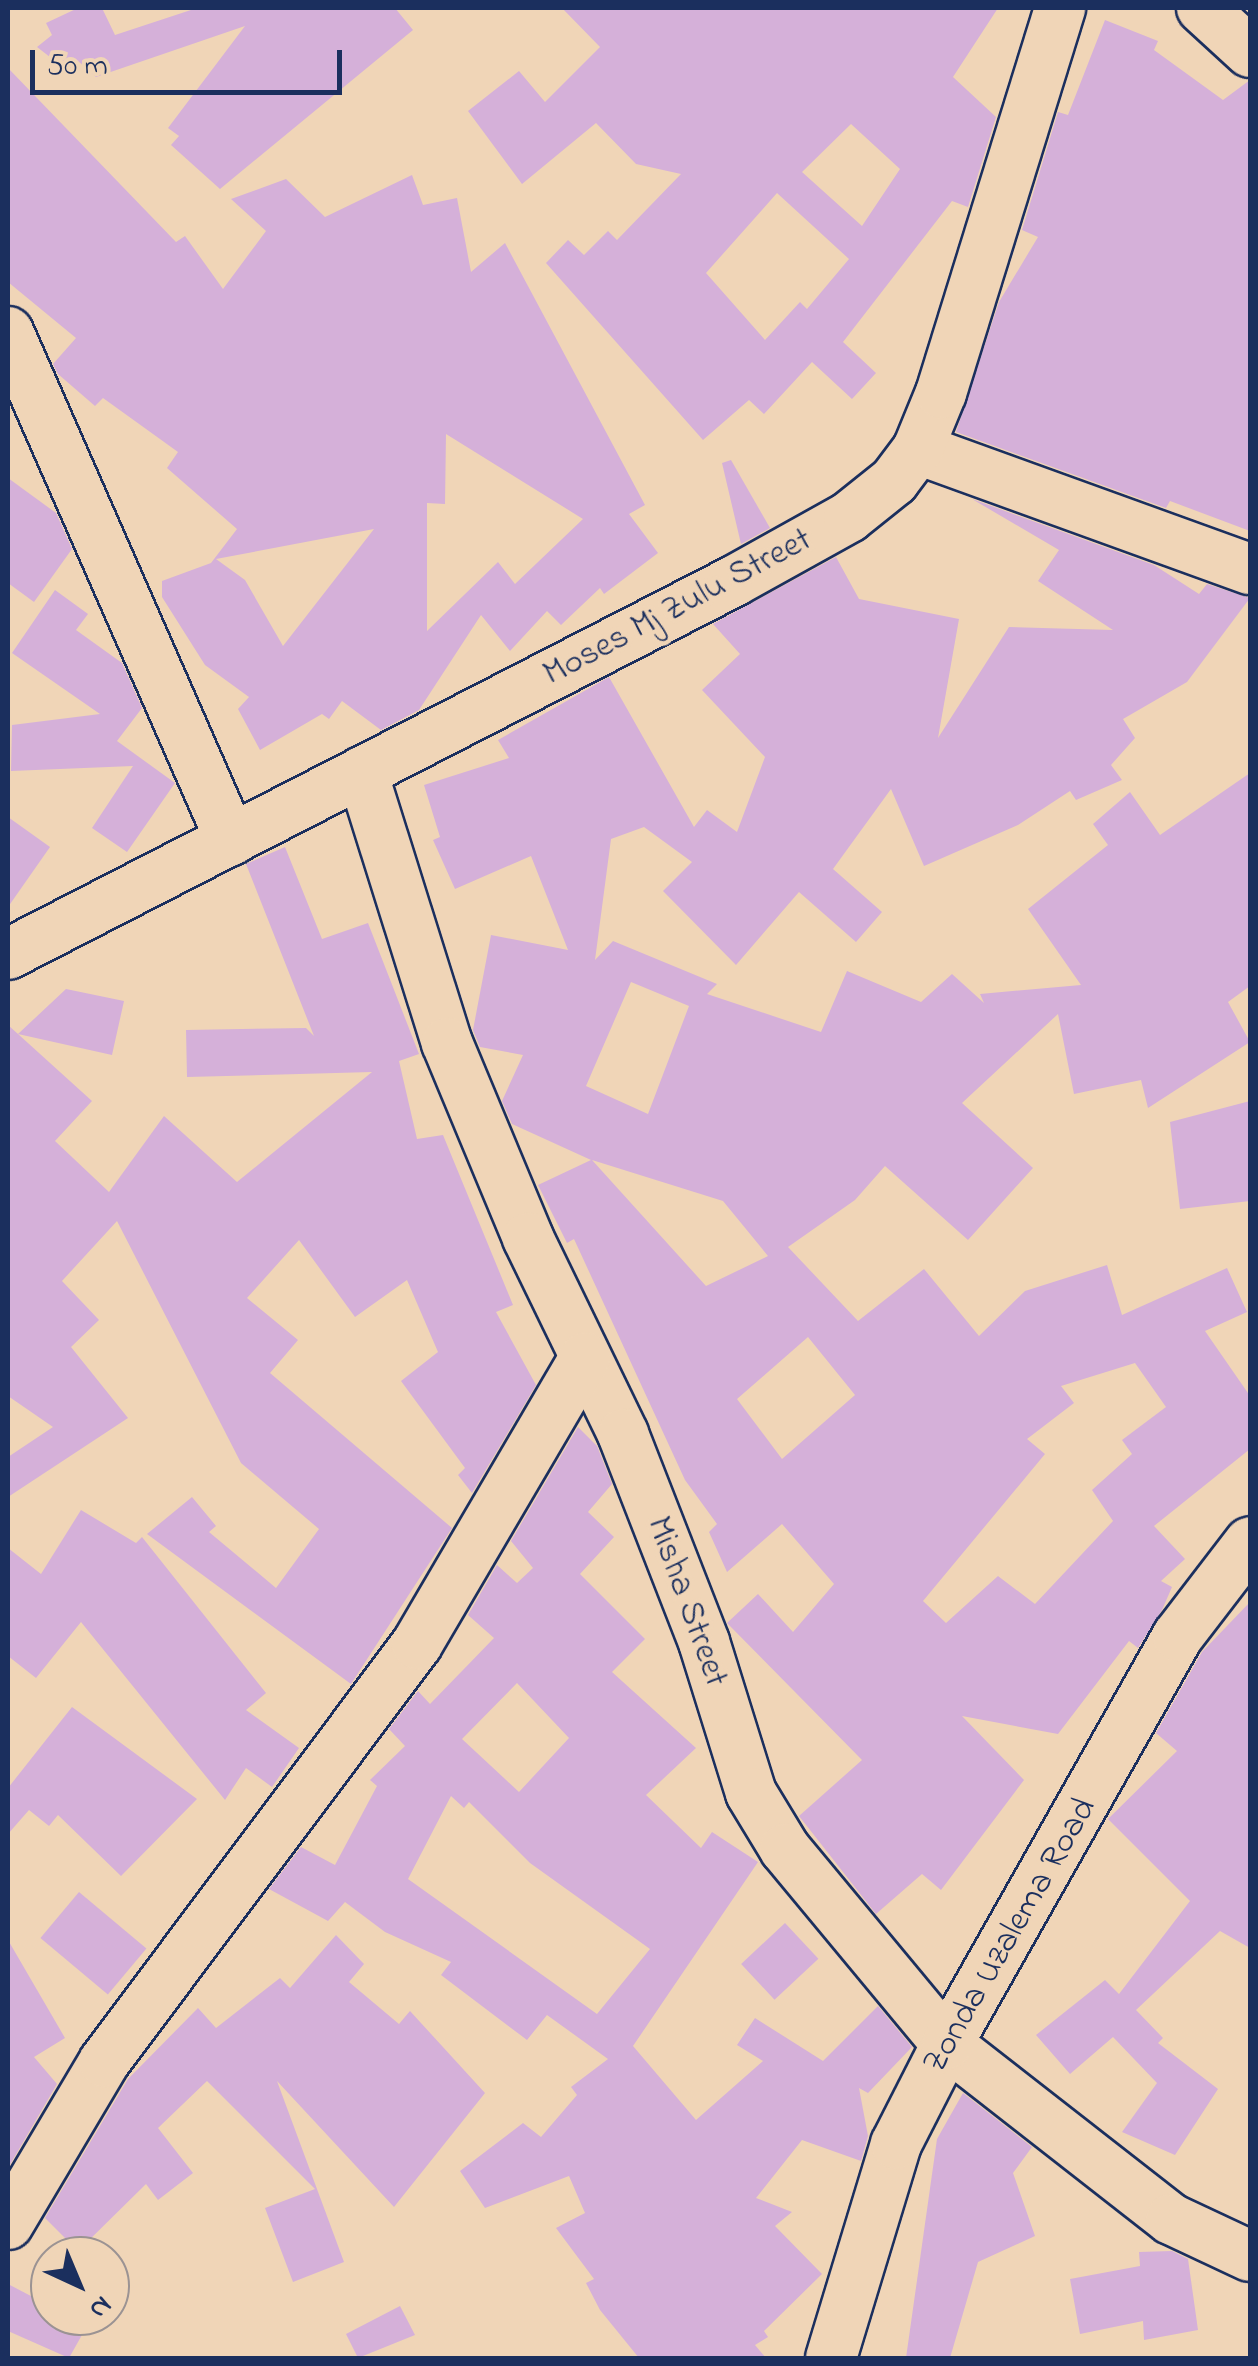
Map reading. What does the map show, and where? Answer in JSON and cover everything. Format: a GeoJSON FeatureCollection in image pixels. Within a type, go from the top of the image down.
{"type":"FeatureCollection","features":[{"type":"Feature","properties":{"kind":"street","name":"Moses Mj Zulu Street"},"geometry":{"type":"LineString","coordinates":[[8,954],[849,517],[918,449],[1060,8]]}},
{"type":"Feature","properties":{"kind":"street"},"geometry":{"type":"LineString","coordinates":[[1202,8],[1250,52]]}},
{"type":"Feature","properties":{"kind":"street"},"geometry":{"type":"LineString","coordinates":[[8,332],[231,840]]}},
{"type":"Feature","properties":{"kind":"street"},"geometry":{"type":"LineString","coordinates":[[918,449],[1250,569]]}},
{"type":"Feature","properties":{"kind":"street","name":"Misha Street"},"geometry":{"type":"LineString","coordinates":[[362,772],[447,1042],[704,1642],[751,1793],[819,1893],[947,2044],[1171,2218],[1250,2256]]}},
{"type":"Feature","properties":{"kind":"street"},"geometry":{"type":"LineString","coordinates":[[8,2224],[104,2062],[417,1644],[585,1358]]}},
{"type":"Feature","properties":{"kind":"street","name":"Zonda Uzalema Road"},"geometry":{"type":"LineString","coordinates":[[831,2358],[896,2144],[947,2044],[1178,1636],[1250,1542]]}},
{"type":"Feature","properties":{"kind":"building"},"geometry":{"type":"Polygon","coordinates":[[[78,8],[102,8],[115,35],[197,8],[395,8],[413,30],[220,189],[171,145],[179,136],[168,128],[245,26],[96,77],[78,61],[68,71],[37,47],[52,35],[46,23],[78,8]]]}},
{"type":"Feature","properties":{"kind":"building"},"geometry":{"type":"Polygon","coordinates":[[[562,8],[998,8],[953,77],[996,117],[968,207],[952,201],[843,342],[876,373],[852,399],[812,362],[764,414],[749,400],[703,440],[546,263],[568,240],[584,255],[608,231],[617,240],[681,174],[636,164],[596,123],[522,184],[468,111],[519,71],[545,102],[600,47],[562,8]],[[851,124],[802,172],[862,226],[900,169],[851,124]],[[777,193],[706,273],[765,340],[800,302],[807,309],[849,259],[777,193]]]}},
{"type":"Feature","properties":{"kind":"building"},"geometry":{"type":"Polygon","coordinates":[[[1105,20],[1158,41],[1154,50],[1223,100],[1250,80],[1250,531],[1170,501],[1166,508],[956,432],[999,302],[1038,237],[1022,230],[1058,112],[1068,115],[1105,20]]]}},
{"type":"Feature","properties":{"kind":"building"},"geometry":{"type":"Polygon","coordinates":[[[8,68],[176,242],[185,236],[223,289],[266,231],[231,199],[286,179],[325,217],[412,175],[423,205],[457,198],[471,272],[505,243],[645,505],[629,514],[658,553],[604,594],[600,588],[561,625],[547,611],[510,651],[481,615],[419,710],[381,730],[342,701],[329,719],[322,714],[260,750],[238,709],[249,697],[205,665],[162,597],[162,581],[211,563],[237,529],[167,468],[178,452],[103,398],[95,406],[58,374],[53,364],[76,338],[8,282],[8,68]],[[446,434],[445,504],[427,503],[427,631],[498,562],[515,584],[583,519],[446,434]],[[374,529],[216,559],[245,580],[283,646],[374,529]]]}},
{"type":"Feature","properties":{"kind":"building"},"geometry":{"type":"Polygon","coordinates":[[[731,460],[770,528],[741,544],[722,463],[731,460]]]}},
{"type":"Feature","properties":{"kind":"building"},"geometry":{"type":"Polygon","coordinates":[[[8,478],[56,513],[72,549],[34,602],[8,583],[8,478]]]}},
{"type":"Feature","properties":{"kind":"building"},"geometry":{"type":"Polygon","coordinates":[[[972,499],[1154,565],[1199,594],[1207,584],[1250,598],[1187,682],[1123,719],[1135,738],[1111,765],[1122,780],[1076,800],[1070,791],[1018,825],[924,866],[891,789],[833,869],[882,912],[856,942],[799,892],[736,965],[663,891],[692,862],[644,827],[611,839],[595,960],[613,941],[717,984],[707,994],[821,1032],[847,971],[921,1002],[952,974],[984,1003],[980,994],[1081,985],[1028,909],[1108,845],[1093,824],[1130,792],[1160,835],[1250,773],[1250,986],[1228,1002],[1250,1042],[1148,1108],[1141,1080],[1074,1094],[1058,1014],[962,1103],[1033,1168],[968,1240],[885,1166],[855,1200],[788,1247],[858,1321],[924,1269],[979,1336],[1025,1291],[1107,1265],[1122,1315],[1227,1268],[1247,1312],[1205,1331],[1250,1396],[1250,1449],[1154,1526],[1185,1559],[1161,1581],[1172,1587],[1162,1610],[1138,1648],[1129,1641],[1058,1734],[962,1716],[1024,1780],[941,1890],[922,1874],[876,1914],[799,1816],[862,1760],[727,1623],[758,1594],[793,1632],[834,1584],[782,1524],[727,1572],[709,1532],[717,1524],[685,1480],[574,1239],[567,1243],[538,1185],[591,1160],[512,1124],[502,1101],[523,1055],[480,1047],[473,1030],[491,935],[568,950],[531,856],[455,889],[433,840],[440,837],[424,785],[509,758],[498,740],[609,677],[694,827],[707,810],[737,832],[765,757],[702,690],[740,654],[713,624],[836,557],[859,599],[959,619],[938,738],[1009,627],[1113,630],[1038,581],[1059,550],[972,499]],[[631,982],[586,1086],[648,1114],[689,1006],[631,982]],[[592,1160],[706,1286],[768,1256],[723,1201],[592,1160]],[[808,1337],[737,1399],[782,1459],[855,1395],[808,1337]],[[1135,1363],[1061,1386],[1074,1403],[1027,1439],[1045,1454],[923,1601],[946,1623],[998,1576],[1035,1604],[1113,1521],[1092,1490],[1132,1454],[1122,1440],[1166,1407],[1135,1363]]]}},
{"type":"Feature","properties":{"kind":"building"},"geometry":{"type":"Polygon","coordinates":[[[55,590],[88,614],[76,630],[122,663],[142,708],[117,741],[175,783],[127,852],[92,828],[133,766],[11,771],[12,725],[100,714],[12,653],[55,590]]]}},
{"type":"Feature","properties":{"kind":"building"},"geometry":{"type":"Polygon","coordinates":[[[8,817],[50,847],[8,907],[8,817]]]}},
{"type":"Feature","properties":{"kind":"building"},"geometry":{"type":"Polygon","coordinates":[[[285,847],[322,939],[368,923],[419,1054],[399,1061],[417,1139],[443,1135],[513,1305],[496,1312],[536,1385],[472,1493],[458,1475],[465,1468],[401,1381],[438,1352],[407,1280],[355,1317],[299,1240],[247,1298],[298,1340],[270,1373],[452,1528],[351,1684],[147,1534],[192,1497],[216,1526],[209,1532],[276,1588],[319,1529],[241,1463],[117,1221],[62,1281],[99,1320],[71,1347],[128,1418],[8,1497],[8,1457],[53,1427],[8,1396],[8,1025],[92,1101],[55,1141],[109,1192],[164,1116],[237,1182],[372,1072],[187,1077],[186,1030],[306,1028],[314,1036],[246,864],[285,847]]]}},
{"type":"Feature","properties":{"kind":"building"},"geometry":{"type":"Polygon","coordinates":[[[66,989],[124,1001],[112,1055],[18,1034],[66,989]]]}},
{"type":"Feature","properties":{"kind":"building"},"geometry":{"type":"Polygon","coordinates":[[[1250,1101],[1250,1201],[1180,1209],[1170,1122],[1250,1101]]]}},
{"type":"Feature","properties":{"kind":"building"},"geometry":{"type":"Polygon","coordinates":[[[578,1427],[597,1446],[612,1484],[588,1512],[614,1537],[580,1574],[645,1639],[612,1672],[696,1748],[646,1795],[701,1848],[712,1832],[758,1862],[633,2046],[696,2120],[763,2061],[737,2045],[755,2018],[823,2061],[878,2006],[912,2047],[868,2093],[859,2088],[868,2136],[861,2161],[802,2140],[756,2198],[792,2212],[775,2226],[822,2274],[764,2331],[768,2337],[755,2345],[766,2358],[639,2358],[600,2310],[586,2283],[594,2279],[556,2228],[585,2213],[569,2176],[485,2208],[460,2171],[523,2123],[541,2137],[577,2095],[571,2087],[608,2059],[547,2015],[527,2040],[441,1975],[451,1962],[385,1932],[345,1902],[328,1921],[269,1889],[301,1847],[335,1865],[377,1786],[370,1780],[405,1746],[389,1729],[418,1691],[430,1704],[494,1638],[468,1615],[497,1565],[517,1583],[533,1568],[511,1541],[578,1427]],[[517,1683],[462,1739],[519,1792],[569,1738],[517,1683]],[[451,1796],[408,1879],[597,2014],[650,1949],[530,1863],[469,1802],[464,1808],[451,1796]]]}},
{"type":"Feature","properties":{"kind":"building"},"geometry":{"type":"Polygon","coordinates":[[[81,1510],[136,1543],[142,1537],[266,1693],[246,1710],[299,1748],[272,1787],[246,1768],[225,1800],[81,1622],[36,1678],[8,1656],[8,1548],[41,1574],[81,1510]]]}},
{"type":"Feature","properties":{"kind":"building"},"geometry":{"type":"Polygon","coordinates":[[[1250,1602],[1250,1948],[1220,1931],[1136,2010],[1163,2038],[1158,2043],[1218,2089],[1175,2155],[1122,2132],[1157,2083],[1113,2037],[1070,2074],[1036,2035],[1105,1980],[1119,1994],[1190,1901],[1108,1819],[1177,1751],[1156,1733],[1202,1652],[1250,1602]]]}},
{"type":"Feature","properties":{"kind":"building"},"geometry":{"type":"Polygon","coordinates":[[[72,1707],[197,1799],[121,1876],[58,1815],[49,1826],[29,1810],[8,1834],[8,1788],[72,1707]]]}},
{"type":"Feature","properties":{"kind":"building"},"geometry":{"type":"Polygon","coordinates":[[[79,1892],[146,1949],[108,1995],[40,1938],[79,1892]]]}},
{"type":"Feature","properties":{"kind":"building"},"geometry":{"type":"Polygon","coordinates":[[[785,1923],[818,1959],[775,2000],[741,1964],[785,1923]]]}},
{"type":"Feature","properties":{"kind":"building"},"geometry":{"type":"Polygon","coordinates":[[[336,1935],[364,1964],[349,1982],[399,2024],[410,2011],[485,2093],[394,2207],[277,2081],[344,2262],[293,2282],[265,2208],[315,2189],[207,2081],[158,2128],[193,2173],[158,2200],[146,2184],[93,2236],[63,2236],[45,2218],[128,2079],[198,2008],[216,2028],[280,1978],[290,1988],[336,1935]]]}},
{"type":"Feature","properties":{"kind":"building"},"geometry":{"type":"Polygon","coordinates":[[[8,1940],[65,2038],[34,2057],[57,2084],[8,2168],[8,1940]]]}},
{"type":"Feature","properties":{"kind":"building"},"geometry":{"type":"Polygon","coordinates":[[[963,2093],[1032,2147],[1013,2173],[1035,2236],[978,2262],[950,2358],[906,2358],[937,2139],[963,2093]]]}},
{"type":"Feature","properties":{"kind":"building"},"geometry":{"type":"Polygon","coordinates":[[[1172,2251],[1188,2259],[1198,2330],[1144,2340],[1143,2321],[1080,2334],[1070,2279],[1140,2266],[1139,2252],[1172,2251]]]}},
{"type":"Feature","properties":{"kind":"building"},"geometry":{"type":"Polygon","coordinates":[[[8,2284],[30,2296],[30,2336],[81,2336],[69,2358],[8,2331],[8,2284]]]}},
{"type":"Feature","properties":{"kind":"building"},"geometry":{"type":"Polygon","coordinates":[[[400,2306],[415,2335],[358,2358],[346,2334],[400,2306]]]}}]}
